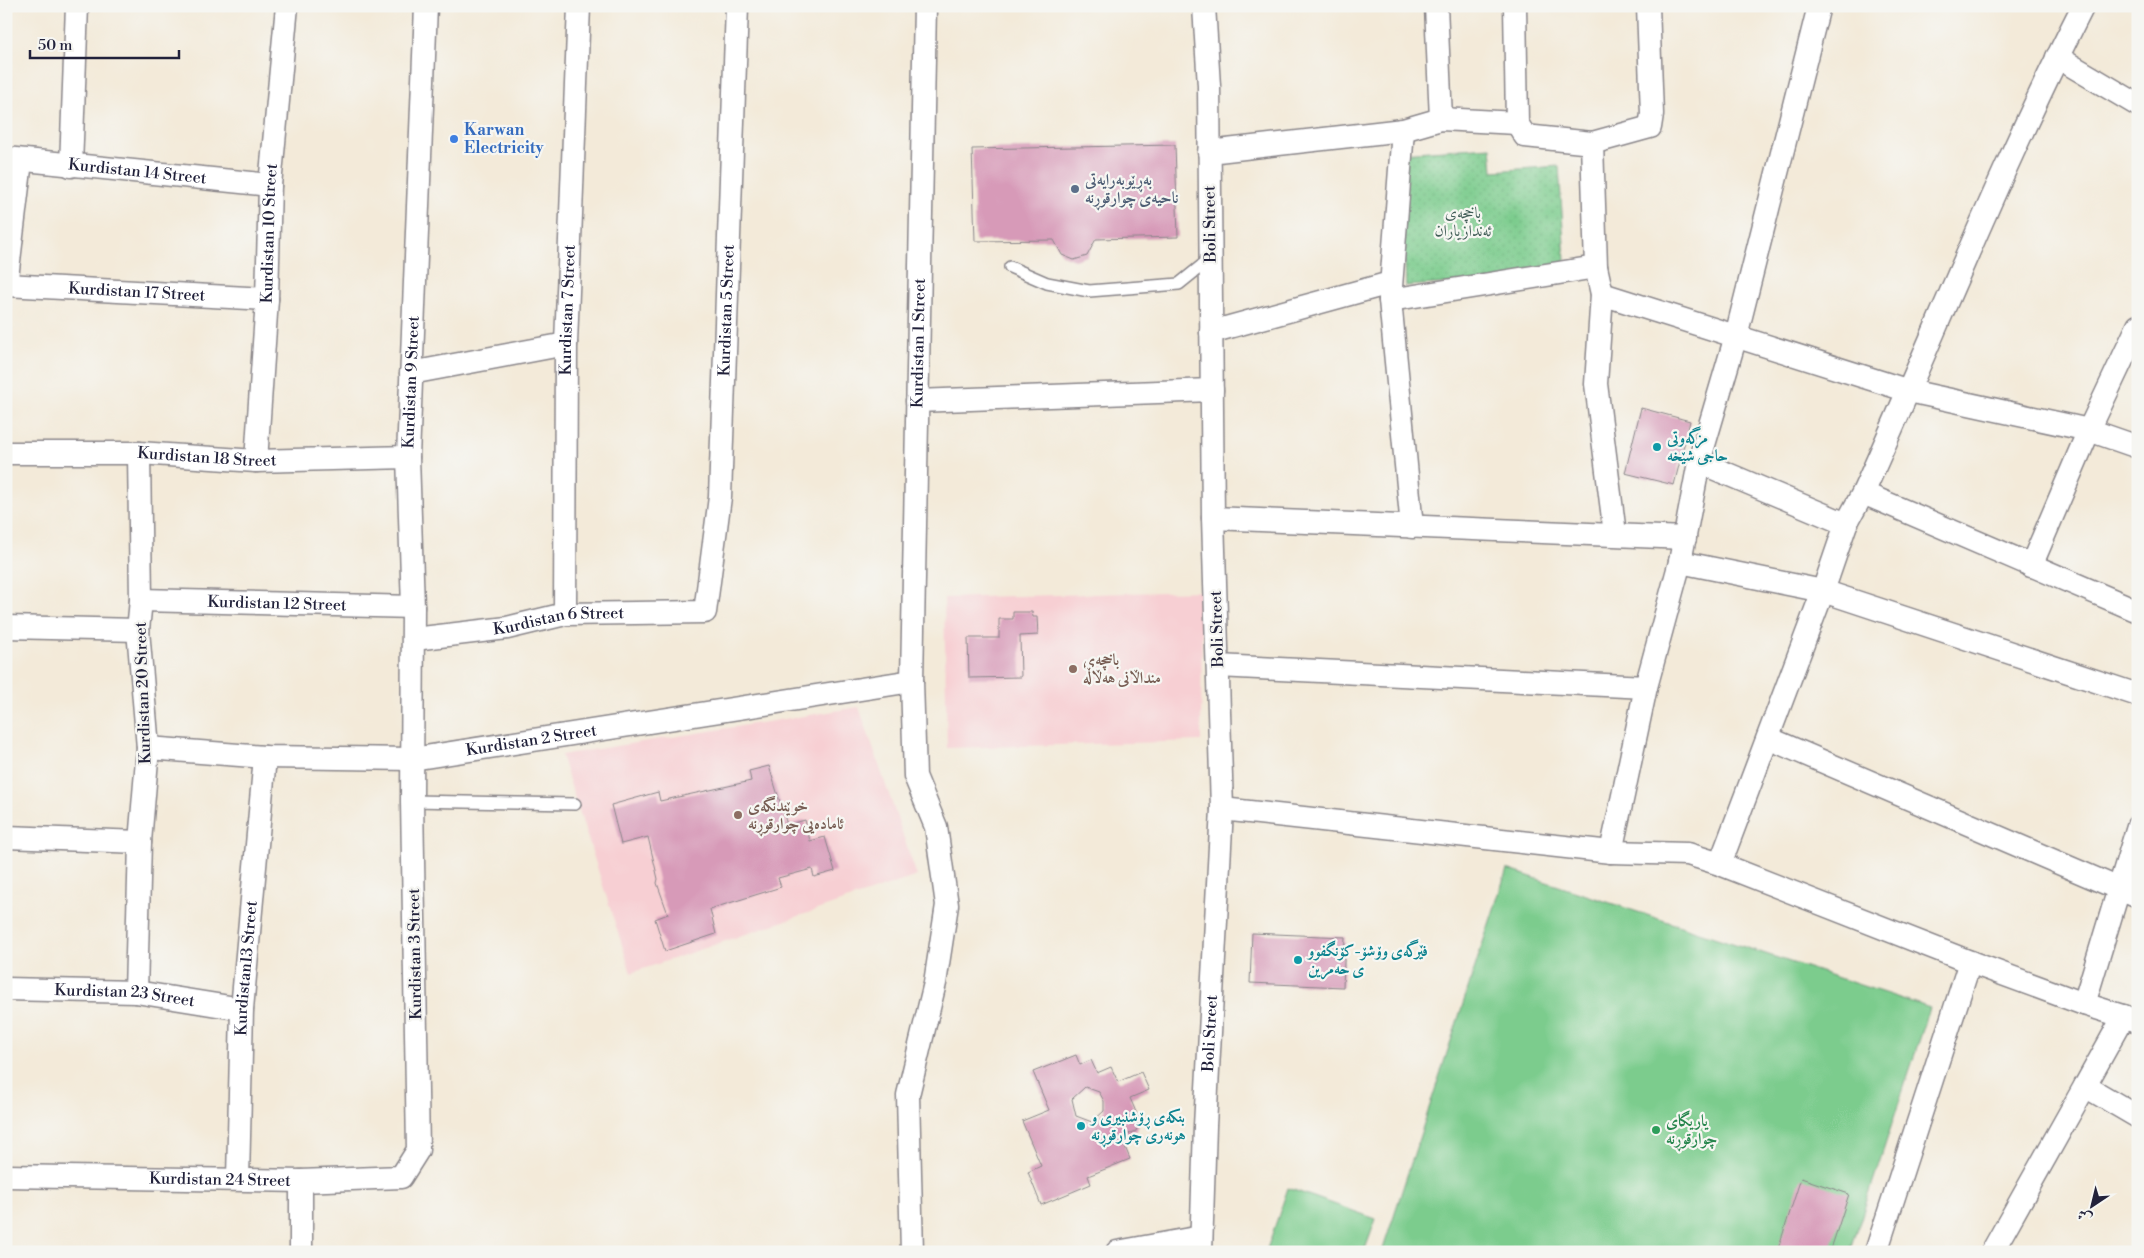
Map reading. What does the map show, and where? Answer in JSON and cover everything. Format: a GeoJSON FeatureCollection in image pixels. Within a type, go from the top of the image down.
{"type":"FeatureCollection","features":[{"type":"Feature","properties":{"kind":"street"},"geometry":{"type":"LineString","coordinates":[[71,166],[77,6]]}},
{"type":"Feature","properties":{"kind":"street","name":"Kurdistan 10 Street"},"geometry":{"type":"LineString","coordinates":[[256,461],[267,299],[270,185],[287,6]]}},
{"type":"Feature","properties":{"kind":"street","name":"Kurdistan 9 Street"},"geometry":{"type":"LineString","coordinates":[[412,759],[414,607],[408,457],[426,6]]}},
{"type":"Feature","properties":{"kind":"street","name":"Kurdistan 7 Street"},"geometry":{"type":"LineString","coordinates":[[565,614],[566,344],[579,6]]}},
{"type":"Feature","properties":{"kind":"street","name":"Kurdistan 5 Street"},"geometry":{"type":"LineString","coordinates":[[705,612],[720,497],[737,6]]}},
{"type":"Feature","properties":{"kind":"street","name":"Boli Street"},"geometry":{"type":"LineString","coordinates":[[1201,1244],[1222,809],[1214,518],[1208,86],[1204,6]]}},
{"type":"Feature","properties":{"kind":"street"},"geometry":{"type":"LineString","coordinates":[[1436,6],[1441,119]]}},
{"type":"Feature","properties":{"kind":"street"},"geometry":{"type":"LineString","coordinates":[[1515,6],[1517,123],[1526,136],[1592,143],[1650,127],[1652,114],[1648,6]]}},
{"type":"Feature","properties":{"kind":"street"},"geometry":{"type":"LineString","coordinates":[[1611,852],[1646,687],[1680,562],[1699,462],[1736,336],[1819,6]]}},
{"type":"Feature","properties":{"kind":"street"},"geometry":{"type":"LineString","coordinates":[[1720,864],[1823,591],[1846,524],[1863,493],[1909,391],[1978,228],[2057,57],[2083,6]]}},
{"type":"Feature","properties":{"kind":"street","name":"Kurdistan 1 Street"},"geometry":{"type":"LineString","coordinates":[[912,1252],[908,1095],[935,983],[947,906],[936,828],[915,776],[912,681],[923,7]]}},
{"type":"Feature","properties":{"kind":"street"},"geometry":{"type":"LineString","coordinates":[[2057,57],[2138,105]]}},
{"type":"Feature","properties":{"kind":"street"},"geometry":{"type":"LineString","coordinates":[[1209,152],[1403,130],[1441,119],[1517,123]]}},
{"type":"Feature","properties":{"kind":"street"},"geometry":{"type":"LineString","coordinates":[[1403,130],[1390,291],[1412,527]]}},
{"type":"Feature","properties":{"kind":"street"},"geometry":{"type":"LineString","coordinates":[[1592,143],[1596,267],[1602,294],[1596,384],[1614,534]]}},
{"type":"Feature","properties":{"kind":"street"},"geometry":{"type":"LineString","coordinates":[[6,286],[14,159]]}},
{"type":"Feature","properties":{"kind":"street","name":"Kurdistan 14 Street"},"geometry":{"type":"LineString","coordinates":[[14,159],[270,185]]}},
{"type":"Feature","properties":{"kind":"street"},"geometry":{"type":"LineString","coordinates":[[1211,332],[1390,291],[1596,267]]}},
{"type":"Feature","properties":{"kind":"street","name":"Kurdistan 17 Street"},"geometry":{"type":"LineString","coordinates":[[6,286],[267,299]]}},
{"type":"Feature","properties":{"kind":"street"},"geometry":{"type":"LineString","coordinates":[[1602,294],[1909,391],[2089,430],[2138,447]]}},
{"type":"Feature","properties":{"kind":"street"},"geometry":{"type":"LineString","coordinates":[[2031,566],[2089,430],[2138,326]]}},
{"type":"Feature","properties":{"kind":"street"},"geometry":{"type":"LineString","coordinates":[[411,373],[566,344]]}},
{"type":"Feature","properties":{"kind":"street"},"geometry":{"type":"LineString","coordinates":[[917,401],[1212,390]]}},
{"type":"Feature","properties":{"kind":"street","name":"Kurdistan 18 Street"},"geometry":{"type":"LineString","coordinates":[[6,453],[139,453],[256,461],[408,457]]}},
{"type":"Feature","properties":{"kind":"street","name":"Kurdistan 20 Street"},"geometry":{"type":"LineString","coordinates":[[136,992],[140,842],[148,748],[138,630],[141,600],[139,453]]}},
{"type":"Feature","properties":{"kind":"street"},"geometry":{"type":"LineString","coordinates":[[1699,462],[1846,524]]}},
{"type":"Feature","properties":{"kind":"street"},"geometry":{"type":"LineString","coordinates":[[1863,493],[2138,611]]}},
{"type":"Feature","properties":{"kind":"street"},"geometry":{"type":"LineString","coordinates":[[1214,518],[1685,538]]}},
{"type":"Feature","properties":{"kind":"street"},"geometry":{"type":"LineString","coordinates":[[1680,562],[1823,591],[2138,695]]}},
{"type":"Feature","properties":{"kind":"street","name":"Kurdistan 12 Street"},"geometry":{"type":"LineString","coordinates":[[141,600],[414,607]]}},
{"type":"Feature","properties":{"kind":"street","name":"Kurdistan 6 Street"},"geometry":{"type":"LineString","coordinates":[[414,639],[507,628],[565,614],[705,612]]}},
{"type":"Feature","properties":{"kind":"street"},"geometry":{"type":"LineString","coordinates":[[6,627],[138,630]]}},
{"type":"Feature","properties":{"kind":"street"},"geometry":{"type":"LineString","coordinates":[[1218,666],[1646,687]]}},
{"type":"Feature","properties":{"kind":"street","name":"Kurdistan 2 Street"},"geometry":{"type":"LineString","coordinates":[[148,748],[265,757],[412,759],[912,681]]}},
{"type":"Feature","properties":{"kind":"street"},"geometry":{"type":"LineString","coordinates":[[1768,738],[2128,892]]}},
{"type":"Feature","properties":{"kind":"street","name":"Kurdistan13 Street"},"geometry":{"type":"LineString","coordinates":[[238,1180],[242,1009],[265,757]]}},
{"type":"Feature","properties":{"kind":"street","name":"Kurdistan 3 Street"},"geometry":{"type":"LineString","coordinates":[[412,759],[418,1150]]}},
{"type":"Feature","properties":{"kind":"street"},"geometry":{"type":"LineString","coordinates":[[1222,809],[1611,852],[1688,854],[1720,864],[1970,962],[2084,1004],[2131,1018],[2086,1086],[1992,1252]]}},
{"type":"Feature","properties":{"kind":"street"},"geometry":{"type":"LineString","coordinates":[[2084,1004],[2128,892],[2138,826]]}},
{"type":"Feature","properties":{"kind":"street"},"geometry":{"type":"LineString","coordinates":[[6,837],[140,842]]}},
{"type":"Feature","properties":{"kind":"street"},"geometry":{"type":"LineString","coordinates":[[1876,1252],[1970,962]]}},
{"type":"Feature","properties":{"kind":"street","name":"Kurdistan 23 Street"},"geometry":{"type":"LineString","coordinates":[[6,989],[136,992],[242,1009]]}},
{"type":"Feature","properties":{"kind":"street"},"geometry":{"type":"LineString","coordinates":[[2086,1086],[2138,1117]]}},
{"type":"Feature","properties":{"kind":"street","name":"Kurdistan 24 Street"},"geometry":{"type":"LineString","coordinates":[[6,1176],[238,1180],[401,1177],[418,1150]]}},
{"type":"Feature","properties":{"kind":"street"},"geometry":{"type":"LineString","coordinates":[[301,1252],[302,1180]]}},
{"type":"Feature","properties":{"kind":"street"},"geometry":{"type":"LineString","coordinates":[[1117,1252],[1201,1244]]}},
{"type":"Feature","properties":{"kind":"lane"},"geometry":{"type":"LineString","coordinates":[[1010,267],[1047,282],[1089,291],[1179,284],[1210,259]]}},
{"type":"Feature","properties":{"kind":"lane"},"geometry":{"type":"LineString","coordinates":[[412,801],[575,804]]}},
{"type":"Feature","properties":{"kind":"shaded area","name":"باخچەی منداڵانی هەڵاڵە"},"geometry":{"type":"Polygon","coordinates":[[[1202,591],[1201,741],[947,748],[944,598],[1202,591]]]}},
{"type":"Feature","properties":{"kind":"shaded area","name":"خوێندنگەی ئامادەیی چوارقوڕنە"},"geometry":{"type":"Polygon","coordinates":[[[859,707],[917,876],[631,973],[561,755],[859,707]]]}},
{"type":"Feature","properties":{"kind":"green space","name":"باخچەی ئەندازیاران"},"geometry":{"type":"Polygon","coordinates":[[[1491,147],[1493,171],[1559,166],[1566,276],[1406,286],[1400,153],[1491,147]]]}},
{"type":"Feature","properties":{"kind":"green space","name":"یاریگای چوارقوڕنە"},"geometry":{"type":"Polygon","coordinates":[[[1507,869],[1930,1008],[1850,1252],[1382,1252],[1507,869]]]}},
{"type":"Feature","properties":{"kind":"green space"},"geometry":{"type":"Polygon","coordinates":[[[1288,1188],[1376,1219],[1364,1252],[1266,1252],[1288,1188]]]}},
{"type":"Feature","properties":{"kind":"building","name":"بەڕێوبەرایەتی ناحیەی چوارقوڕنە"},"geometry":{"type":"Polygon","coordinates":[[[1175,145],[1178,237],[1096,239],[1087,256],[1074,260],[1062,255],[1054,240],[975,241],[972,149],[1175,145]]]}},
{"type":"Feature","properties":{"kind":"building","name":"مزگەوتی حاجی شێخە"},"geometry":{"type":"Polygon","coordinates":[[[1641,408],[1690,421],[1674,485],[1625,473],[1641,408]]]}},
{"type":"Feature","properties":{"kind":"building"},"geometry":{"type":"Polygon","coordinates":[[[1013,612],[1032,612],[1033,617],[1037,617],[1038,635],[1020,636],[1021,677],[969,678],[968,638],[999,638],[999,619],[1013,619],[1013,612]]]}},
{"type":"Feature","properties":{"kind":"building"},"geometry":{"type":"Polygon","coordinates":[[[769,766],[787,825],[805,820],[810,841],[825,837],[835,871],[814,877],[812,869],[778,878],[781,887],[710,909],[716,934],[665,951],[655,919],[668,914],[657,883],[658,879],[648,837],[621,844],[611,805],[658,792],[660,801],[751,781],[749,771],[769,766]]]}},
{"type":"Feature","properties":{"kind":"building","name":"فێرگەی وۆشۆ-کۆنگفوو ی حەمرین"},"geometry":{"type":"Polygon","coordinates":[[[1252,933],[1345,937],[1343,987],[1250,983],[1252,933]]]}},
{"type":"Feature","properties":{"kind":"building","name":"بنکەی ڕۆشنبیری و هونەری چوارقوڕنە"},"geometry":{"type":"Polygon","coordinates":[[[1076,1055],[1080,1065],[1091,1060],[1097,1073],[1111,1067],[1118,1082],[1141,1072],[1149,1090],[1130,1098],[1139,1119],[1136,1131],[1121,1137],[1130,1159],[1088,1176],[1091,1184],[1041,1205],[1028,1172],[1041,1166],[1022,1121],[1049,1110],[1033,1072],[1076,1055]],[[1085,1087],[1072,1099],[1076,1116],[1092,1122],[1104,1111],[1104,1101],[1099,1092],[1085,1087]]]}},
{"type":"Feature","properties":{"kind":"building"},"geometry":{"type":"Polygon","coordinates":[[[1801,1178],[1849,1194],[1830,1252],[1777,1252],[1801,1178]]]}},
{"type":"Feature","properties":{"kind":"place","name":"Karwan Electricity"},"geometry":{"type":"Point","coordinates":[454,139]}},
{"type":"Feature","properties":{"kind":"place","name":"بەڕێوبەرایەتی ناحیەی چوارقوڕنە"},"geometry":{"type":"Point","coordinates":[1075,189]}},
{"type":"Feature","properties":{"kind":"place","name":"مزگەوتی حاجی شێخە"},"geometry":{"type":"Point","coordinates":[1657,447]}},
{"type":"Feature","properties":{"kind":"place","name":"باخچەی منداڵانی هەڵاڵە"},"geometry":{"type":"Point","coordinates":[1073,669]}},
{"type":"Feature","properties":{"kind":"place","name":"خوێندنگەی ئامادەیی چوارقوڕنە"},"geometry":{"type":"Point","coordinates":[738,815]}},
{"type":"Feature","properties":{"kind":"place","name":"فێرگەی وۆشۆ-کۆنگفوو ی حەمرین"},"geometry":{"type":"Point","coordinates":[1298,960]}},
{"type":"Feature","properties":{"kind":"place","name":"بنکەی ڕۆشنبیری و هونەری چوارقوڕنە"},"geometry":{"type":"Point","coordinates":[1081,1126]}},
{"type":"Feature","properties":{"kind":"place","name":"یاریگای چوارقوڕنە"},"geometry":{"type":"Point","coordinates":[1656,1130]}}]}
